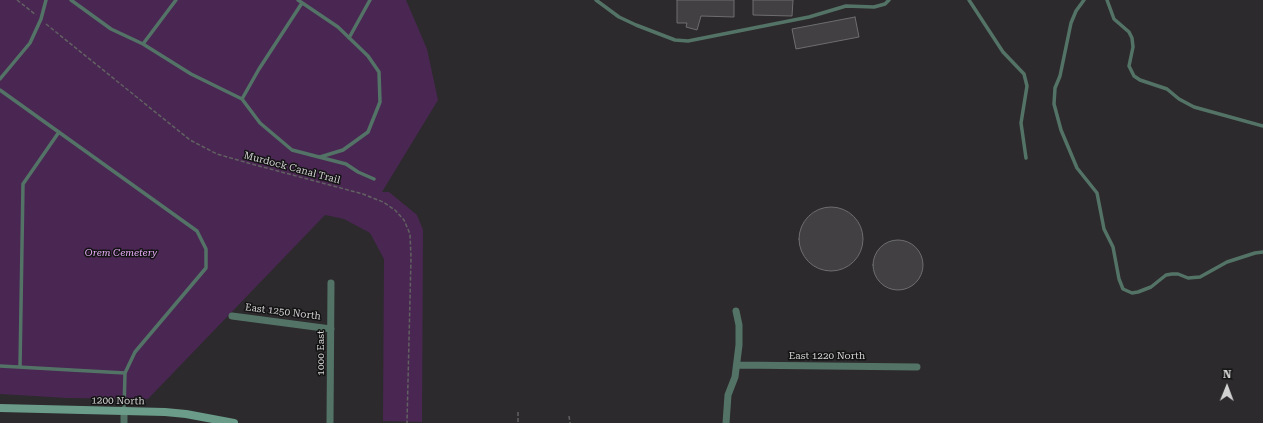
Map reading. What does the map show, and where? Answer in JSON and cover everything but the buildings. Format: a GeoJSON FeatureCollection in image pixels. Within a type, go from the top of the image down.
{"type":"FeatureCollection","features":[{"type":"Feature","properties":{"kind":"street","name":"1000 East"},"geometry":{"type":"LineString","coordinates":[[330,423],[331,283]]}},
{"type":"Feature","properties":{"kind":"street"},"geometry":{"type":"LineString","coordinates":[[726,423],[728,395],[735,377],[740,335],[736,310]]}},
{"type":"Feature","properties":{"kind":"street","name":"East 1250 North"},"geometry":{"type":"LineString","coordinates":[[232,316],[331,329]]}},
{"type":"Feature","properties":{"kind":"street","name":"East 1220 North"},"geometry":{"type":"LineString","coordinates":[[737,365],[916,367]]}},
{"type":"Feature","properties":{"kind":"street","name":"1200 North"},"geometry":{"type":"LineString","coordinates":[[0,408],[165,412],[186,414],[234,423]]}},
{"type":"Feature","properties":{"kind":"street"},"geometry":{"type":"LineString","coordinates":[[124,411],[124,423]]}},
{"type":"Feature","properties":{"kind":"lane"},"geometry":{"type":"LineString","coordinates":[[0,79],[30,43],[41,20],[46,0]]}},
{"type":"Feature","properties":{"kind":"lane"},"geometry":{"type":"LineString","coordinates":[[71,0],[111,29],[143,44],[191,74],[242,99],[260,123],[292,150],[346,164],[358,172],[374,179]]}},
{"type":"Feature","properties":{"kind":"lane"},"geometry":{"type":"LineString","coordinates":[[143,44],[176,0]]}},
{"type":"Feature","properties":{"kind":"lane"},"geometry":{"type":"LineString","coordinates":[[298,0],[338,27],[368,56],[379,72],[380,102],[368,132],[342,150],[319,157]]}},
{"type":"Feature","properties":{"kind":"lane"},"geometry":{"type":"LineString","coordinates":[[349,38],[370,0]]}},
{"type":"Feature","properties":{"kind":"lane"},"geometry":{"type":"LineString","coordinates":[[596,0],[619,17],[636,25],[675,40],[688,41],[809,17],[846,6],[874,7],[885,4],[889,0]]}},
{"type":"Feature","properties":{"kind":"lane"},"geometry":{"type":"LineString","coordinates":[[969,0],[1003,52],[1024,74],[1027,86],[1021,123],[1026,158]]}},
{"type":"Feature","properties":{"kind":"lane"},"geometry":{"type":"LineString","coordinates":[[1084,0],[1076,10],[1071,23],[1060,76],[1055,88],[1054,104],[1064,140],[1077,168],[1097,193],[1104,229],[1113,247],[1119,279],[1123,289],[1132,293],[1138,292],[1151,286],[1166,275],[1172,274],[1188,278],[1200,277],[1227,262],[1263,252]]}},
{"type":"Feature","properties":{"kind":"lane"},"geometry":{"type":"LineString","coordinates":[[1107,0],[1114,19],[1129,32],[1132,38],[1133,47],[1129,66],[1134,76],[1140,80],[1166,89],[1179,99],[1194,107],[1263,126]]}},
{"type":"Feature","properties":{"kind":"lane"},"geometry":{"type":"LineString","coordinates":[[242,99],[302,3]]}},
{"type":"Feature","properties":{"kind":"lane"},"geometry":{"type":"LineString","coordinates":[[0,90],[197,231],[206,249],[206,268],[135,352],[125,373],[124,411]]}},
{"type":"Feature","properties":{"kind":"lane"},"geometry":{"type":"LineString","coordinates":[[20,367],[23,184],[59,132]]}},
{"type":"Feature","properties":{"kind":"lane"},"geometry":{"type":"LineString","coordinates":[[0,366],[125,373]]}},
{"type":"Feature","properties":{"kind":"path","name":"Murdock Canal Trail"},"geometry":{"type":"LineString","coordinates":[[17,0],[190,140],[217,154],[248,164],[363,194],[383,202],[400,215],[404,220],[410,234],[411,258],[407,423]]}},
{"type":"Feature","properties":{"kind":"path"},"geometry":{"type":"LineString","coordinates":[[518,412],[518,423]]}},
{"type":"Feature","properties":{"kind":"path"},"geometry":{"type":"LineString","coordinates":[[569,416],[570,423]]}},
{"type":"Feature","properties":{"kind":"green space","name":"Orem Cemetery"},"geometry":{"type":"Polygon","coordinates":[[[0,0],[406,0],[427,49],[438,100],[382,192],[389,192],[417,215],[423,230],[422,422],[383,421],[384,259],[370,233],[344,219],[325,215],[148,399],[67,398],[0,394],[0,0]]]}}]}
